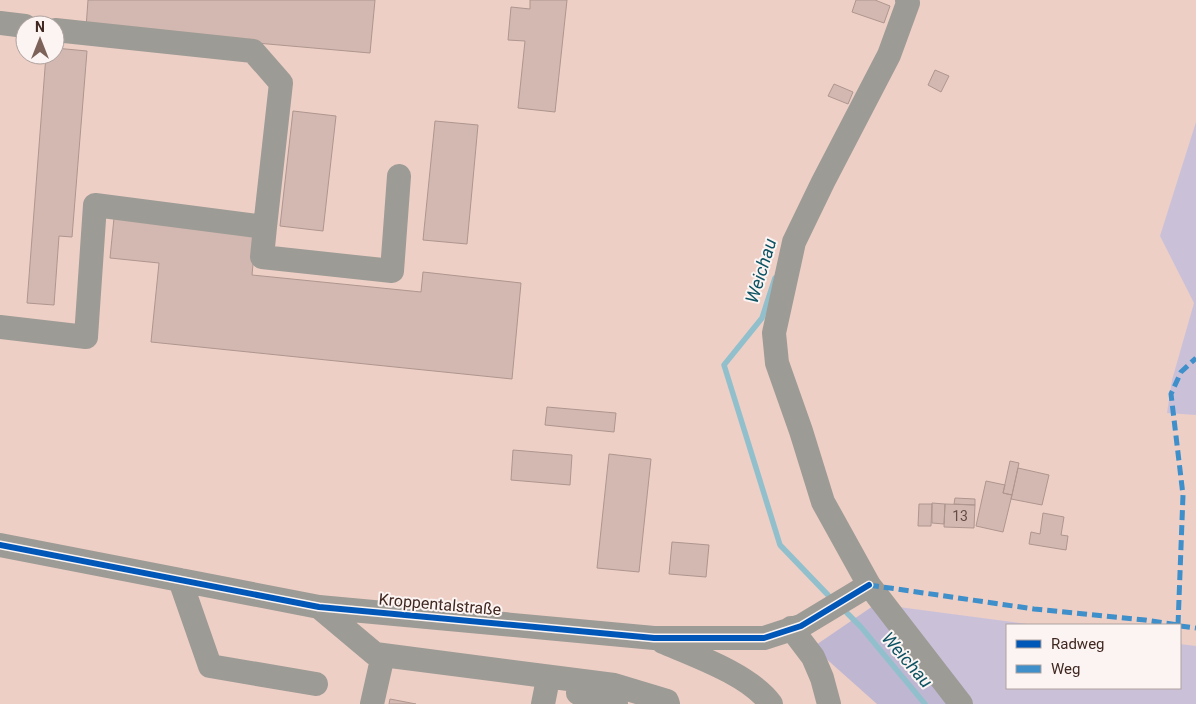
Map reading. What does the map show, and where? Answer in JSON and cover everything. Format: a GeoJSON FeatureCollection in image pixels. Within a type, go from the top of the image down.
{"type":"FeatureCollection","features":[{"type":"Feature","properties":{"kind":"street"},"geometry":{"type":"LineString","coordinates":[[907,0],[908,3],[889,55],[794,242],[774,333],[777,363],[823,502],[869,585],[961,704]]}},
{"type":"Feature","properties":{"kind":"street"},"geometry":{"type":"LineString","coordinates":[[0,24],[15,25]]}},
{"type":"Feature","properties":{"kind":"street"},"geometry":{"type":"LineString","coordinates":[[65,31],[253,51],[281,83],[262,258],[392,271],[399,176]]}},
{"type":"Feature","properties":{"kind":"street"},"geometry":{"type":"LineString","coordinates":[[0,327],[86,337],[95,205],[265,227]]}},
{"type":"Feature","properties":{"kind":"street","name":"Kroppentalstraße"},"geometry":{"type":"LineString","coordinates":[[0,544],[319,607],[654,638],[764,638],[801,626],[869,585]]}},
{"type":"Feature","properties":{"kind":"street"},"geometry":{"type":"LineString","coordinates":[[180,580],[210,666],[316,684]]}},
{"type":"Feature","properties":{"kind":"street"},"geometry":{"type":"LineString","coordinates":[[319,607],[375,654],[541,689],[587,694],[616,704]]}},
{"type":"Feature","properties":{"kind":"street"},"geometry":{"type":"LineString","coordinates":[[791,628],[813,657],[822,678],[829,704]]}},
{"type":"Feature","properties":{"kind":"street"},"geometry":{"type":"LineString","coordinates":[[654,638],[730,672],[765,695],[771,704]]}},
{"type":"Feature","properties":{"kind":"street"},"geometry":{"type":"LineString","coordinates":[[372,704],[383,655]]}},
{"type":"Feature","properties":{"kind":"street"},"geometry":{"type":"LineString","coordinates":[[541,689],[614,685],[667,701],[668,704]]}},
{"type":"Feature","properties":{"kind":"shaded area"},"geometry":{"type":"Polygon","coordinates":[[[1196,122],[1196,415],[1167,413],[1172,380],[1194,303],[1160,236],[1196,122]]]}},
{"type":"Feature","properties":{"kind":"shaded area"},"geometry":{"type":"Polygon","coordinates":[[[876,604],[1027,624],[1006,624],[1006,689],[1181,689],[1181,644],[1196,646],[1196,704],[947,704],[876,604]]]}},
{"type":"Feature","properties":{"kind":"shaded area"},"geometry":{"type":"Polygon","coordinates":[[[876,604],[947,704],[877,704],[813,647],[876,604]]]}},
{"type":"Feature","properties":{"kind":"building"},"geometry":{"type":"Polygon","coordinates":[[[88,0],[375,0],[370,53],[86,28],[88,0]]]}},
{"type":"Feature","properties":{"kind":"building"},"geometry":{"type":"Polygon","coordinates":[[[530,0],[567,0],[555,112],[518,108],[525,41],[508,40],[511,7],[530,9],[530,0]]]}},
{"type":"Feature","properties":{"kind":"building"},"geometry":{"type":"Polygon","coordinates":[[[856,0],[875,0],[890,6],[884,23],[852,12],[856,0]]]}},
{"type":"Feature","properties":{"kind":"building"},"geometry":{"type":"Polygon","coordinates":[[[65,49],[87,51],[72,237],[59,236],[54,305],[27,303],[45,65],[65,65],[65,49]]]}},
{"type":"Feature","properties":{"kind":"building"},"geometry":{"type":"Polygon","coordinates":[[[935,70],[949,76],[941,92],[928,85],[935,70]]]}},
{"type":"Feature","properties":{"kind":"building"},"geometry":{"type":"Polygon","coordinates":[[[834,84],[853,92],[848,104],[828,96],[834,84]]]}},
{"type":"Feature","properties":{"kind":"building"},"geometry":{"type":"Polygon","coordinates":[[[293,111],[336,116],[323,231],[280,226],[293,111]]]}},
{"type":"Feature","properties":{"kind":"building"},"geometry":{"type":"Polygon","coordinates":[[[435,121],[478,125],[467,244],[423,240],[435,121]]]}},
{"type":"Feature","properties":{"kind":"building"},"geometry":{"type":"Polygon","coordinates":[[[114,218],[256,233],[252,275],[421,292],[423,272],[521,283],[512,379],[151,342],[159,263],[110,258],[114,218]]]}},
{"type":"Feature","properties":{"kind":"building"},"geometry":{"type":"Polygon","coordinates":[[[547,407],[616,413],[614,432],[545,425],[547,407]]]}},
{"type":"Feature","properties":{"kind":"building"},"geometry":{"type":"Polygon","coordinates":[[[513,450],[572,455],[570,485],[511,480],[513,450]]]}},
{"type":"Feature","properties":{"kind":"building"},"geometry":{"type":"Polygon","coordinates":[[[609,454],[651,459],[639,572],[597,568],[609,454]]]}},
{"type":"Feature","properties":{"kind":"building"},"geometry":{"type":"Polygon","coordinates":[[[1010,461],[1019,463],[1012,495],[1003,493],[1010,461]]]}},
{"type":"Feature","properties":{"kind":"building"},"geometry":{"type":"Polygon","coordinates":[[[1018,468],[1049,475],[1042,505],[1011,499],[1018,468]]]}},
{"type":"Feature","properties":{"kind":"building"},"geometry":{"type":"Polygon","coordinates":[[[986,481],[1005,485],[1003,493],[1012,495],[1003,532],[976,526],[986,481]]]}},
{"type":"Feature","properties":{"kind":"building"},"geometry":{"type":"Polygon","coordinates":[[[955,498],[975,499],[975,505],[954,504],[955,498]]]}},
{"type":"Feature","properties":{"kind":"building"},"geometry":{"type":"Polygon","coordinates":[[[932,503],[945,504],[944,524],[932,523],[932,503]]]}},
{"type":"Feature","properties":{"kind":"building"},"geometry":{"type":"Polygon","coordinates":[[[919,504],[932,504],[931,526],[918,526],[919,504]]]}},
{"type":"Feature","properties":{"kind":"building"},"geometry":{"type":"Polygon","coordinates":[[[945,504],[975,505],[974,528],[944,527],[945,504]]]}},
{"type":"Feature","properties":{"kind":"building"},"geometry":{"type":"Polygon","coordinates":[[[1043,513],[1064,517],[1061,535],[1068,536],[1066,550],[1029,544],[1031,532],[1040,534],[1043,513]]]}},
{"type":"Feature","properties":{"kind":"building"},"geometry":{"type":"Polygon","coordinates":[[[672,542],[709,545],[706,577],[669,574],[672,542]]]}},
{"type":"Feature","properties":{"kind":"building"},"geometry":{"type":"Polygon","coordinates":[[[390,699],[416,704],[389,704],[390,699]]]}},
{"type":"Feature","properties":{"kind":"waterway","name":"Weichau"},"geometry":{"type":"LineString","coordinates":[[775,278],[762,318],[724,365],[780,545],[828,595]]}},
{"type":"Feature","properties":{"kind":"waterway","name":"Weichau"},"geometry":{"type":"LineString","coordinates":[[847,613],[861,627],[925,704]]}},
{"type":"Feature","properties":{"kind":"marked path"},"geometry":{"type":"LineString","coordinates":[[1178,624],[1183,495],[1171,394],[1181,372],[1196,358]]}},
{"type":"Feature","properties":{"kind":"marked path"},"geometry":{"type":"LineString","coordinates":[[869,585],[1034,609],[1171,624]]}},
{"type":"Feature","properties":{"kind":"marked path"},"geometry":{"type":"LineString","coordinates":[[1181,626],[1196,628]]}},
{"type":"Feature","properties":{"kind":"cycle path"},"geometry":{"type":"LineString","coordinates":[[0,545],[319,607],[654,638],[764,638],[801,626],[869,585]]}}]}
